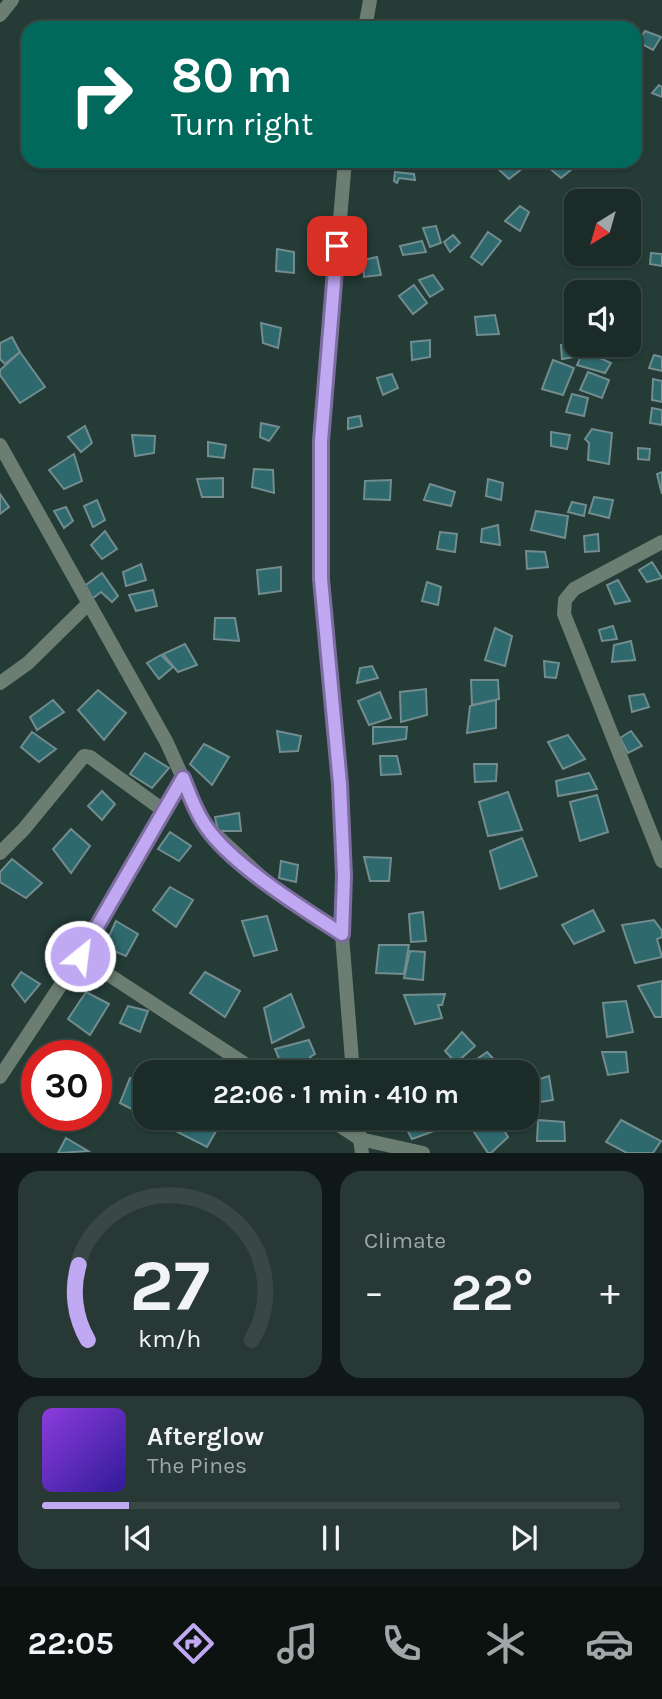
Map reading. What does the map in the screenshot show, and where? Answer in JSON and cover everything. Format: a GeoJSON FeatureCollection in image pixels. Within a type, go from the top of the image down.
{"type":"FeatureCollection","features":[{"type":"Feature","properties":{"kind":"street"},"geometry":{"type":"LineString","coordinates":[[0,15],[12,0]]}},
{"type":"Feature","properties":{"kind":"street"},"geometry":{"type":"LineString","coordinates":[[366,21],[370,0]]}},
{"type":"Feature","properties":{"kind":"street"},"geometry":{"type":"LineString","coordinates":[[344,168],[321,441],[321,579],[340,784],[344,876],[342,934],[352,1060]]}},
{"type":"Feature","properties":{"kind":"street"},"geometry":{"type":"LineString","coordinates":[[0,445],[4,463],[166,741],[204,824],[270,886],[342,934]]}},
{"type":"Feature","properties":{"kind":"street"},"geometry":{"type":"LineString","coordinates":[[662,542],[574,589],[565,600],[564,614],[662,861]]}},
{"type":"Feature","properties":{"kind":"street"},"geometry":{"type":"LineString","coordinates":[[0,683],[28,663],[88,605]]}},
{"type":"Feature","properties":{"kind":"street"},"geometry":{"type":"LineString","coordinates":[[0,853],[24,829],[83,756],[90,757],[163,810]]}},
{"type":"Feature","properties":{"kind":"street"},"geometry":{"type":"LineString","coordinates":[[0,1077],[80,956],[183,778]]}},
{"type":"Feature","properties":{"kind":"street"},"geometry":{"type":"LineString","coordinates":[[80,956],[239,1060]]}},
{"type":"Feature","properties":{"kind":"street"},"geometry":{"type":"LineString","coordinates":[[342,1130],[361,1146],[423,1153]]}},
{"type":"Feature","properties":{"kind":"building"},"geometry":{"type":"Polygon","coordinates":[[[645,31],[661,37],[653,50],[642,44],[645,31]]]}},
{"type":"Feature","properties":{"kind":"building"},"geometry":{"type":"Polygon","coordinates":[[[659,85],[662,87],[662,97],[652,93],[659,85]]]}},
{"type":"Feature","properties":{"kind":"building"},"geometry":{"type":"Polygon","coordinates":[[[497,168],[523,168],[509,179],[497,168]]]}},
{"type":"Feature","properties":{"kind":"building"},"geometry":{"type":"Polygon","coordinates":[[[549,168],[569,168],[571,170],[561,178],[549,168]]]}},
{"type":"Feature","properties":{"kind":"building"},"geometry":{"type":"Polygon","coordinates":[[[395,172],[414,174],[415,180],[399,178],[397,183],[394,181],[395,172]]]}},
{"type":"Feature","properties":{"kind":"building"},"geometry":{"type":"Polygon","coordinates":[[[520,206],[529,212],[520,231],[505,221],[520,206]]]}},
{"type":"Feature","properties":{"kind":"building"},"geometry":{"type":"Polygon","coordinates":[[[436,226],[441,243],[430,247],[423,228],[436,226]]]}},
{"type":"Feature","properties":{"kind":"building"},"geometry":{"type":"Polygon","coordinates":[[[488,232],[501,241],[482,265],[471,257],[488,232]]]}},
{"type":"Feature","properties":{"kind":"building"},"geometry":{"type":"Polygon","coordinates":[[[453,235],[460,243],[450,252],[444,242],[453,235]]]}},
{"type":"Feature","properties":{"kind":"building"},"geometry":{"type":"Polygon","coordinates":[[[422,241],[426,252],[403,255],[400,246],[422,241]]]}},
{"type":"Feature","properties":{"kind":"building"},"geometry":{"type":"Polygon","coordinates":[[[277,249],[294,252],[294,273],[276,271],[277,249]]]}},
{"type":"Feature","properties":{"kind":"building"},"geometry":{"type":"Polygon","coordinates":[[[651,253],[662,254],[662,266],[650,264],[651,253]]]}},
{"type":"Feature","properties":{"kind":"building"},"geometry":{"type":"Polygon","coordinates":[[[377,257],[381,275],[364,277],[363,260],[377,257]]]}},
{"type":"Feature","properties":{"kind":"building"},"geometry":{"type":"Polygon","coordinates":[[[433,275],[443,289],[430,297],[419,280],[433,275]]]}},
{"type":"Feature","properties":{"kind":"building"},"geometry":{"type":"Polygon","coordinates":[[[414,285],[427,303],[413,314],[399,296],[414,285]]]}},
{"type":"Feature","properties":{"kind":"building"},"geometry":{"type":"Polygon","coordinates":[[[495,315],[499,334],[477,335],[475,317],[495,315]]]}},
{"type":"Feature","properties":{"kind":"building"},"geometry":{"type":"Polygon","coordinates":[[[261,323],[281,328],[278,348],[263,343],[261,323]]]}},
{"type":"Feature","properties":{"kind":"building"},"geometry":{"type":"Polygon","coordinates":[[[12,337],[20,352],[5,364],[0,359],[0,343],[12,337]]]}},
{"type":"Feature","properties":{"kind":"building"},"geometry":{"type":"Polygon","coordinates":[[[430,340],[430,357],[412,360],[411,342],[430,340]]]}},
{"type":"Feature","properties":{"kind":"building"},"geometry":{"type":"Polygon","coordinates":[[[561,345],[564,345],[564,357],[575,357],[562,359],[561,345]]]}},
{"type":"Feature","properties":{"kind":"building"},"geometry":{"type":"Polygon","coordinates":[[[20,352],[45,387],[20,403],[0,375],[0,370],[20,352]]]}},
{"type":"Feature","properties":{"kind":"building"},"geometry":{"type":"Polygon","coordinates":[[[654,355],[662,357],[662,371],[649,368],[654,355]]]}},
{"type":"Feature","properties":{"kind":"building"},"geometry":{"type":"Polygon","coordinates":[[[581,357],[597,357],[611,363],[605,373],[577,365],[581,357]]]}},
{"type":"Feature","properties":{"kind":"building"},"geometry":{"type":"Polygon","coordinates":[[[553,360],[574,368],[563,395],[542,389],[553,360]]]}},
{"type":"Feature","properties":{"kind":"building"},"geometry":{"type":"Polygon","coordinates":[[[588,372],[609,380],[602,398],[580,390],[588,372]]]}},
{"type":"Feature","properties":{"kind":"building"},"geometry":{"type":"Polygon","coordinates":[[[392,374],[398,388],[383,395],[377,378],[392,374]]]}},
{"type":"Feature","properties":{"kind":"building"},"geometry":{"type":"Polygon","coordinates":[[[653,379],[662,381],[662,402],[652,400],[653,379]]]}},
{"type":"Feature","properties":{"kind":"building"},"geometry":{"type":"Polygon","coordinates":[[[572,394],[588,398],[584,416],[566,412],[572,394]]]}},
{"type":"Feature","properties":{"kind":"building"},"geometry":{"type":"Polygon","coordinates":[[[652,408],[662,410],[662,425],[650,423],[652,408]]]}},
{"type":"Feature","properties":{"kind":"building"},"geometry":{"type":"Polygon","coordinates":[[[360,416],[362,426],[348,429],[348,418],[360,416]]]}},
{"type":"Feature","properties":{"kind":"building"},"geometry":{"type":"Polygon","coordinates":[[[261,423],[279,427],[269,441],[260,437],[261,423]]]}},
{"type":"Feature","properties":{"kind":"building"},"geometry":{"type":"Polygon","coordinates":[[[85,426],[92,443],[81,452],[68,437],[85,426]]]}},
{"type":"Feature","properties":{"kind":"building"},"geometry":{"type":"Polygon","coordinates":[[[592,429],[612,433],[609,464],[588,460],[589,443],[585,439],[592,429]]]}},
{"type":"Feature","properties":{"kind":"building"},"geometry":{"type":"Polygon","coordinates":[[[551,432],[570,435],[567,449],[551,446],[551,432]]]}},
{"type":"Feature","properties":{"kind":"building"},"geometry":{"type":"Polygon","coordinates":[[[132,435],[155,436],[154,453],[135,456],[132,435]]]}},
{"type":"Feature","properties":{"kind":"building"},"geometry":{"type":"Polygon","coordinates":[[[208,442],[226,445],[224,458],[208,456],[208,442]]]}},
{"type":"Feature","properties":{"kind":"building"},"geometry":{"type":"Polygon","coordinates":[[[638,448],[650,449],[649,460],[638,459],[638,448]]]}},
{"type":"Feature","properties":{"kind":"building"},"geometry":{"type":"Polygon","coordinates":[[[74,454],[82,481],[64,489],[49,470],[74,454]]]}},
{"type":"Feature","properties":{"kind":"building"},"geometry":{"type":"Polygon","coordinates":[[[254,469],[273,470],[274,493],[252,487],[254,469]]]}},
{"type":"Feature","properties":{"kind":"building"},"geometry":{"type":"Polygon","coordinates":[[[662,472],[662,494],[657,474],[662,472]]]}},
{"type":"Feature","properties":{"kind":"building"},"geometry":{"type":"Polygon","coordinates":[[[223,478],[223,497],[202,497],[197,479],[223,478]]]}},
{"type":"Feature","properties":{"kind":"building"},"geometry":{"type":"Polygon","coordinates":[[[488,479],[503,483],[501,500],[486,496],[488,479]]]}},
{"type":"Feature","properties":{"kind":"building"},"geometry":{"type":"Polygon","coordinates":[[[391,480],[390,500],[364,499],[365,481],[391,480]]]}},
{"type":"Feature","properties":{"kind":"building"},"geometry":{"type":"Polygon","coordinates":[[[430,484],[455,492],[451,506],[424,500],[430,484]]]}},
{"type":"Feature","properties":{"kind":"building"},"geometry":{"type":"Polygon","coordinates":[[[0,494],[9,507],[0,514],[0,494]]]}},
{"type":"Feature","properties":{"kind":"building"},"geometry":{"type":"Polygon","coordinates":[[[594,497],[613,500],[609,518],[589,513],[594,497]]]}},
{"type":"Feature","properties":{"kind":"building"},"geometry":{"type":"Polygon","coordinates":[[[97,500],[105,520],[93,527],[84,506],[97,500]]]}},
{"type":"Feature","properties":{"kind":"building"},"geometry":{"type":"Polygon","coordinates":[[[572,502],[586,505],[584,516],[568,512],[572,502]]]}},
{"type":"Feature","properties":{"kind":"building"},"geometry":{"type":"Polygon","coordinates":[[[66,507],[73,521],[64,528],[54,511],[66,507]]]}},
{"type":"Feature","properties":{"kind":"building"},"geometry":{"type":"Polygon","coordinates":[[[536,511],[568,516],[565,538],[531,530],[536,511]]]}},
{"type":"Feature","properties":{"kind":"building"},"geometry":{"type":"Polygon","coordinates":[[[498,525],[500,545],[481,542],[482,529],[498,525]]]}},
{"type":"Feature","properties":{"kind":"building"},"geometry":{"type":"Polygon","coordinates":[[[105,531],[117,549],[102,559],[91,545],[105,531]]]}},
{"type":"Feature","properties":{"kind":"building"},"geometry":{"type":"Polygon","coordinates":[[[440,532],[457,534],[455,552],[437,549],[440,532]]]}},
{"type":"Feature","properties":{"kind":"building"},"geometry":{"type":"Polygon","coordinates":[[[598,534],[599,551],[585,552],[584,536],[598,534]]]}},
{"type":"Feature","properties":{"kind":"building"},"geometry":{"type":"Polygon","coordinates":[[[526,551],[545,552],[548,567],[527,569],[526,551]]]}},
{"type":"Feature","properties":{"kind":"building"},"geometry":{"type":"Polygon","coordinates":[[[652,562],[662,578],[647,582],[639,570],[652,562]]]}},
{"type":"Feature","properties":{"kind":"building"},"geometry":{"type":"Polygon","coordinates":[[[141,564],[146,580],[126,586],[123,572],[141,564]]]}},
{"type":"Feature","properties":{"kind":"building"},"geometry":{"type":"Polygon","coordinates":[[[281,567],[281,591],[259,594],[257,570],[281,567]]]}},
{"type":"Feature","properties":{"kind":"building"},"geometry":{"type":"Polygon","coordinates":[[[102,573],[118,596],[112,602],[101,592],[92,599],[82,588],[102,573]]]}},
{"type":"Feature","properties":{"kind":"building"},"geometry":{"type":"Polygon","coordinates":[[[618,580],[630,601],[615,604],[607,585],[618,580]]]}},
{"type":"Feature","properties":{"kind":"building"},"geometry":{"type":"Polygon","coordinates":[[[427,582],[441,587],[438,605],[422,601],[427,582]]]}},
{"type":"Feature","properties":{"kind":"building"},"geometry":{"type":"Polygon","coordinates":[[[153,590],[157,606],[136,611],[129,595],[153,590]]]}},
{"type":"Feature","properties":{"kind":"building"},"geometry":{"type":"Polygon","coordinates":[[[215,618],[235,618],[239,641],[214,639],[215,618]]]}},
{"type":"Feature","properties":{"kind":"building"},"geometry":{"type":"Polygon","coordinates":[[[613,626],[617,639],[602,641],[599,630],[613,626]]]}},
{"type":"Feature","properties":{"kind":"building"},"geometry":{"type":"Polygon","coordinates":[[[495,628],[512,636],[505,666],[485,660],[495,628]]]}},
{"type":"Feature","properties":{"kind":"building"},"geometry":{"type":"Polygon","coordinates":[[[631,641],[635,660],[612,662],[614,645],[631,641]]]}},
{"type":"Feature","properties":{"kind":"building"},"geometry":{"type":"Polygon","coordinates":[[[185,644],[197,665],[178,672],[163,654],[185,644]]]}},
{"type":"Feature","properties":{"kind":"building"},"geometry":{"type":"Polygon","coordinates":[[[161,655],[173,667],[159,679],[147,663],[161,655]]]}},
{"type":"Feature","properties":{"kind":"building"},"geometry":{"type":"Polygon","coordinates":[[[544,661],[559,663],[556,678],[545,677],[544,661]]]}},
{"type":"Feature","properties":{"kind":"building"},"geometry":{"type":"Polygon","coordinates":[[[372,666],[378,678],[357,683],[360,668],[372,666]]]}},
{"type":"Feature","properties":{"kind":"building"},"geometry":{"type":"Polygon","coordinates":[[[471,680],[498,680],[499,699],[472,705],[471,680]]]}},
{"type":"Feature","properties":{"kind":"building"},"geometry":{"type":"Polygon","coordinates":[[[426,689],[427,715],[401,722],[400,692],[426,689]]]}},
{"type":"Feature","properties":{"kind":"building"},"geometry":{"type":"Polygon","coordinates":[[[98,690],[126,713],[104,740],[78,710],[98,690]]]}},
{"type":"Feature","properties":{"kind":"building"},"geometry":{"type":"Polygon","coordinates":[[[380,692],[391,718],[369,725],[358,701],[380,692]]]}},
{"type":"Feature","properties":{"kind":"building"},"geometry":{"type":"Polygon","coordinates":[[[644,694],[649,707],[632,712],[629,696],[644,694]]]}},
{"type":"Feature","properties":{"kind":"building"},"geometry":{"type":"Polygon","coordinates":[[[53,700],[64,712],[37,730],[30,717],[53,700]]]}},
{"type":"Feature","properties":{"kind":"building"},"geometry":{"type":"Polygon","coordinates":[[[496,700],[496,728],[467,733],[470,706],[496,700]]]}},
{"type":"Feature","properties":{"kind":"building"},"geometry":{"type":"Polygon","coordinates":[[[373,727],[407,727],[406,739],[373,744],[373,727]]]}},
{"type":"Feature","properties":{"kind":"building"},"geometry":{"type":"Polygon","coordinates":[[[277,731],[301,736],[298,751],[280,752],[277,731]]]}},
{"type":"Feature","properties":{"kind":"building"},"geometry":{"type":"Polygon","coordinates":[[[631,731],[642,746],[628,753],[620,738],[631,731]]]}},
{"type":"Feature","properties":{"kind":"building"},"geometry":{"type":"Polygon","coordinates":[[[32,732],[56,749],[39,762],[21,747],[32,732]]]}},
{"type":"Feature","properties":{"kind":"building"},"geometry":{"type":"Polygon","coordinates":[[[568,735],[585,759],[563,769],[548,742],[568,735]]]}},
{"type":"Feature","properties":{"kind":"building"},"geometry":{"type":"Polygon","coordinates":[[[204,744],[229,757],[212,785],[190,764],[204,744]]]}},
{"type":"Feature","properties":{"kind":"building"},"geometry":{"type":"Polygon","coordinates":[[[145,753],[169,768],[152,788],[130,774],[145,753]]]}},
{"type":"Feature","properties":{"kind":"building"},"geometry":{"type":"Polygon","coordinates":[[[380,756],[397,756],[401,774],[381,775],[380,756]]]}},
{"type":"Feature","properties":{"kind":"building"},"geometry":{"type":"Polygon","coordinates":[[[474,764],[497,764],[496,781],[475,782],[474,764]]]}},
{"type":"Feature","properties":{"kind":"building"},"geometry":{"type":"Polygon","coordinates":[[[589,773],[597,789],[558,796],[556,781],[589,773]]]}},
{"type":"Feature","properties":{"kind":"building"},"geometry":{"type":"Polygon","coordinates":[[[102,791],[115,804],[102,820],[88,806],[102,791]]]}},
{"type":"Feature","properties":{"kind":"building"},"geometry":{"type":"Polygon","coordinates":[[[508,792],[522,830],[488,836],[479,802],[508,792]]]}},
{"type":"Feature","properties":{"kind":"building"},"geometry":{"type":"Polygon","coordinates":[[[597,795],[608,832],[580,841],[570,802],[597,795]]]}},
{"type":"Feature","properties":{"kind":"building"},"geometry":{"type":"Polygon","coordinates":[[[239,813],[241,831],[218,831],[215,817],[239,813]]]}},
{"type":"Feature","properties":{"kind":"building"},"geometry":{"type":"Polygon","coordinates":[[[71,829],[90,846],[71,873],[53,849],[71,829]]]}},
{"type":"Feature","properties":{"kind":"building"},"geometry":{"type":"Polygon","coordinates":[[[170,832],[191,846],[179,861],[158,849],[170,832]]]}},
{"type":"Feature","properties":{"kind":"building"},"geometry":{"type":"Polygon","coordinates":[[[522,838],[537,876],[500,889],[490,851],[522,838]]]}},
{"type":"Feature","properties":{"kind":"building"},"geometry":{"type":"Polygon","coordinates":[[[364,857],[391,858],[389,881],[370,881],[364,857]]]}},
{"type":"Feature","properties":{"kind":"building"},"geometry":{"type":"Polygon","coordinates":[[[12,859],[42,883],[26,898],[0,882],[0,872],[12,859]]]}},
{"type":"Feature","properties":{"kind":"building"},"geometry":{"type":"Polygon","coordinates":[[[281,861],[298,865],[296,882],[279,878],[281,861]]]}},
{"type":"Feature","properties":{"kind":"building"},"geometry":{"type":"Polygon","coordinates":[[[170,887],[193,900],[176,927],[153,910],[170,887]]]}},
{"type":"Feature","properties":{"kind":"building"},"geometry":{"type":"Polygon","coordinates":[[[593,910],[604,931],[574,944],[562,925],[593,910]]]}},
{"type":"Feature","properties":{"kind":"building"},"geometry":{"type":"Polygon","coordinates":[[[423,912],[426,941],[411,942],[409,914],[423,912]]]}},
{"type":"Feature","properties":{"kind":"building"},"geometry":{"type":"Polygon","coordinates":[[[267,916],[277,950],[254,956],[242,921],[267,916]]]}},
{"type":"Feature","properties":{"kind":"building"},"geometry":{"type":"Polygon","coordinates":[[[654,920],[662,931],[662,937],[657,939],[662,957],[635,963],[622,925],[654,920]]]}},
{"type":"Feature","properties":{"kind":"building"},"geometry":{"type":"Polygon","coordinates":[[[116,921],[138,934],[126,956],[104,947],[116,921]]]}},
{"type":"Feature","properties":{"kind":"building"},"geometry":{"type":"Polygon","coordinates":[[[379,945],[409,945],[404,974],[376,973],[379,945]]]}},
{"type":"Feature","properties":{"kind":"building"},"geometry":{"type":"Polygon","coordinates":[[[410,951],[425,952],[423,980],[404,978],[410,951]]]}},
{"type":"Feature","properties":{"kind":"building"},"geometry":{"type":"Polygon","coordinates":[[[21,972],[40,984],[25,1002],[12,985],[21,972]]]}},
{"type":"Feature","properties":{"kind":"building"},"geometry":{"type":"Polygon","coordinates":[[[205,972],[240,991],[225,1017],[190,993],[205,972]]]}},
{"type":"Feature","properties":{"kind":"building"},"geometry":{"type":"Polygon","coordinates":[[[662,981],[662,1017],[655,1017],[638,986],[662,981]]]}},
{"type":"Feature","properties":{"kind":"building"},"geometry":{"type":"Polygon","coordinates":[[[86,992],[109,1004],[90,1035],[68,1019],[86,992]]]}},
{"type":"Feature","properties":{"kind":"building"},"geometry":{"type":"Polygon","coordinates":[[[291,994],[304,1027],[272,1043],[264,1008],[291,994]]]}},
{"type":"Feature","properties":{"kind":"building"},"geometry":{"type":"Polygon","coordinates":[[[445,994],[442,1005],[438,1005],[442,1018],[415,1024],[404,995],[445,994]]]}},
{"type":"Feature","properties":{"kind":"building"},"geometry":{"type":"Polygon","coordinates":[[[626,1001],[633,1032],[607,1037],[603,1003],[626,1001]]]}},
{"type":"Feature","properties":{"kind":"building"},"geometry":{"type":"Polygon","coordinates":[[[128,1006],[148,1011],[140,1032],[120,1023],[128,1006]]]}},
{"type":"Feature","properties":{"kind":"building"},"geometry":{"type":"Polygon","coordinates":[[[462,1032],[475,1046],[459,1060],[453,1060],[445,1051],[462,1032]]]}},
{"type":"Feature","properties":{"kind":"building"},"geometry":{"type":"Polygon","coordinates":[[[309,1040],[315,1054],[310,1057],[312,1060],[280,1060],[275,1049],[309,1040]]]}},
{"type":"Feature","properties":{"kind":"building"},"geometry":{"type":"Polygon","coordinates":[[[487,1052],[494,1060],[476,1060],[487,1052]]]}},
{"type":"Feature","properties":{"kind":"building"},"geometry":{"type":"Polygon","coordinates":[[[602,1052],[626,1052],[628,1072],[608,1075],[602,1052]]]}},
{"type":"Feature","properties":{"kind":"building"},"geometry":{"type":"Polygon","coordinates":[[[549,1076],[553,1100],[539,1102],[539,1079],[549,1076]]]}},
{"type":"Feature","properties":{"kind":"building"},"geometry":{"type":"Polygon","coordinates":[[[130,1078],[133,1079],[133,1110],[120,1103],[130,1078]]]}},
{"type":"Feature","properties":{"kind":"building"},"geometry":{"type":"Polygon","coordinates":[[[539,1120],[564,1122],[565,1141],[537,1141],[539,1120]]]}},
{"type":"Feature","properties":{"kind":"building"},"geometry":{"type":"Polygon","coordinates":[[[621,1120],[661,1141],[653,1153],[627,1153],[606,1142],[621,1120]]]}},
{"type":"Feature","properties":{"kind":"building"},"geometry":{"type":"Polygon","coordinates":[[[174,1130],[217,1130],[207,1147],[174,1130]]]}},
{"type":"Feature","properties":{"kind":"building"},"geometry":{"type":"Polygon","coordinates":[[[407,1130],[437,1130],[412,1139],[407,1130]]]}},
{"type":"Feature","properties":{"kind":"building"},"geometry":{"type":"Polygon","coordinates":[[[473,1130],[504,1130],[508,1137],[488,1153],[473,1130]]]}},
{"type":"Feature","properties":{"kind":"building"},"geometry":{"type":"Polygon","coordinates":[[[66,1138],[88,1151],[58,1153],[66,1138]]]}},
{"type":"Feature","properties":{"kind":"route"},"geometry":{"type":"LineString","coordinates":[[80,956],[183,778],[195,808],[216,838],[270,886],[342,934],[344,876],[340,784],[321,579],[321,441],[337,246]]}}]}
